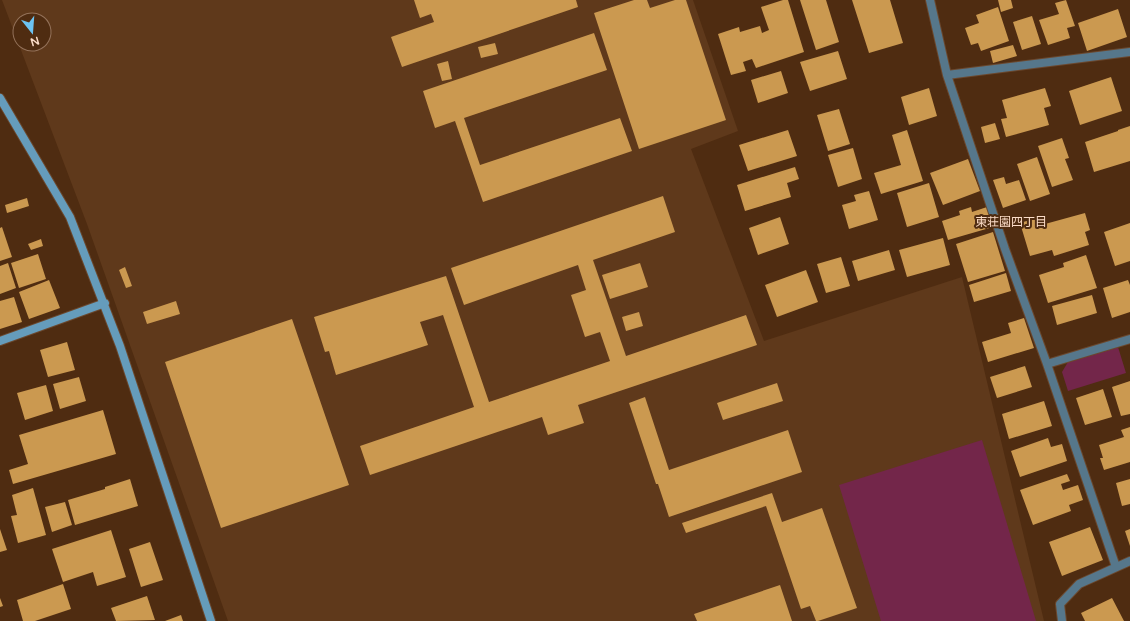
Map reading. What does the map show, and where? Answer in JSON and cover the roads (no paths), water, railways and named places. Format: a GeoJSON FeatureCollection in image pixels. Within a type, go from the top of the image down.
{"type":"FeatureCollection","features":[{"type":"Feature","properties":{"kind":"street"},"geometry":{"type":"LineString","coordinates":[[930,0],[947,75],[1005,249],[1047,364],[1116,567]]}},
{"type":"Feature","properties":{"kind":"street"},"geometry":{"type":"LineString","coordinates":[[947,75],[1130,52]]}},
{"type":"Feature","properties":{"kind":"street"},"geometry":{"type":"LineString","coordinates":[[0,98],[70,217],[120,346],[211,621]]}},
{"type":"Feature","properties":{"kind":"street"},"geometry":{"type":"LineString","coordinates":[[0,341],[105,304]]}},
{"type":"Feature","properties":{"kind":"street"},"geometry":{"type":"LineString","coordinates":[[1047,364],[1130,339]]}},
{"type":"Feature","properties":{"kind":"street"},"geometry":{"type":"LineString","coordinates":[[1062,621],[1060,604],[1079,584],[1130,561]]}},
{"type":"Feature","properties":{"kind":"district","name":"東荘園四丁目"},"geometry":{"type":"Point","coordinates":[1011,222]}}]}
